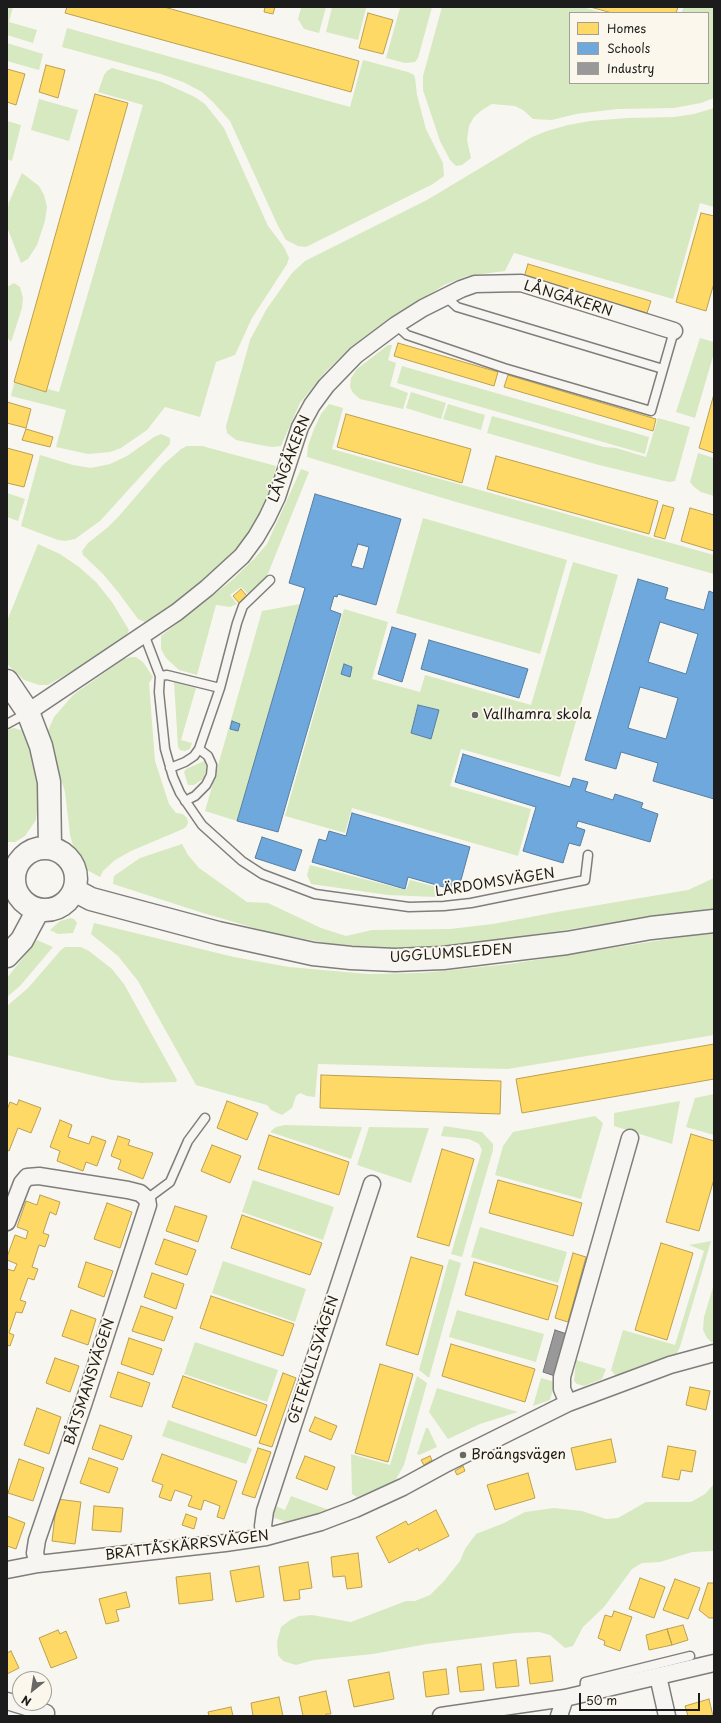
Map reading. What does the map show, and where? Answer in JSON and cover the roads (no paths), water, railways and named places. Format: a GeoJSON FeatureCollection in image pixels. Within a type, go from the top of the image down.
{"type":"FeatureCollection","features":[{"type":"Feature","properties":{"kind":"street","name":"LÅNGÅKERN"},"geometry":{"type":"LineString","coordinates":[[28,712],[183,607],[242,556],[256,537],[277,497],[300,426],[312,405],[335,377],[356,355],[396,325],[446,296],[475,284],[521,283],[674,331]]}},
{"type":"Feature","properties":{"kind":"street"},"geometry":{"type":"LineString","coordinates":[[7,681],[28,712],[41,746],[48,782],[50,848]]}},
{"type":"Feature","properties":{"kind":"street"},"geometry":{"type":"LineString","coordinates":[[50,848],[65,856],[73,865],[76,878],[74,890],[69,900],[60,907],[49,910],[38,910],[28,906],[18,895],[14,885],[11,868],[31,852],[50,848]]}},
{"type":"Feature","properties":{"kind":"street","name":"UGGLUMSLEDEN"},"geometry":{"type":"LineString","coordinates":[[74,890],[91,899],[218,933],[313,954],[395,960],[486,954],[567,943],[651,928],[714,921]]}},
{"type":"Feature","properties":{"kind":"street"},"geometry":{"type":"LineString","coordinates":[[8,951],[22,940],[38,910]]}},
{"type":"Feature","properties":{"kind":"street"},"geometry":{"type":"LineString","coordinates":[[568,1403],[562,1389],[562,1377],[630,1138]]}},
{"type":"Feature","properties":{"kind":"street"},"geometry":{"type":"LineString","coordinates":[[7,1222],[22,1183],[27,1177],[39,1176],[128,1190],[140,1194],[147,1199]]}},
{"type":"Feature","properties":{"kind":"street","name":"GETEKULLSVÄGEN"},"geometry":{"type":"LineString","coordinates":[[266,1537],[263,1526],[265,1511],[372,1184]]}},
{"type":"Feature","properties":{"kind":"street","name":"BÅTSMANSVÄGEN"},"geometry":{"type":"LineString","coordinates":[[38,1564],[35,1553],[37,1540],[147,1211],[147,1199]]}},
{"type":"Feature","properties":{"kind":"street","name":"BRATTÅSKÄRRSVÄGEN"},"geometry":{"type":"LineString","coordinates":[[7,1570],[38,1564],[266,1537],[321,1522],[355,1509],[403,1487],[447,1462],[568,1403],[670,1365],[714,1353]]}},
{"type":"Feature","properties":{"kind":"street"},"geometry":{"type":"LineString","coordinates":[[441,1716],[565,1698],[714,1663]]}},
{"type":"Feature","properties":{"kind":"street"},"geometry":{"type":"LineString","coordinates":[[658,1676],[667,1716]]}},
{"type":"Feature","properties":{"kind":"street"},"geometry":{"type":"LineString","coordinates":[[559,1716],[565,1698]]}},
{"type":"Feature","properties":{"kind":"street"},"geometry":{"type":"LineString","coordinates":[[7,1701],[50,1714]]}},
{"type":"Feature","properties":{"kind":"lane"},"geometry":{"type":"LineString","coordinates":[[446,296],[457,307],[663,369]]}},
{"type":"Feature","properties":{"kind":"lane"},"geometry":{"type":"LineString","coordinates":[[396,325],[407,335],[504,368],[651,411],[674,331]]}},
{"type":"Feature","properties":{"kind":"lane"},"geometry":{"type":"LineString","coordinates":[[170,768],[185,762],[194,756],[199,749],[220,688],[236,623],[243,606],[270,580]]}},
{"type":"Feature","properties":{"kind":"lane","name":"LÄRDOMSVÄGEN"},"geometry":{"type":"LineString","coordinates":[[144,634],[160,676],[165,749],[170,768],[185,801],[202,825],[242,861],[262,874],[315,894],[409,907],[444,906],[486,900],[585,880],[588,855]]}},
{"type":"Feature","properties":{"kind":"lane"},"geometry":{"type":"LineString","coordinates":[[160,676],[167,675],[220,688]]}},
{"type":"Feature","properties":{"kind":"lane"},"geometry":{"type":"LineString","coordinates":[[7,724],[28,712]]}},
{"type":"Feature","properties":{"kind":"lane"},"geometry":{"type":"LineString","coordinates":[[185,801],[195,796],[206,785],[211,775],[212,765],[208,756],[199,749]]}},
{"type":"Feature","properties":{"kind":"lane"},"geometry":{"type":"LineString","coordinates":[[147,1199],[170,1182],[188,1141],[205,1118]]}},
{"type":"Feature","properties":{"kind":"lane"},"geometry":{"type":"LineString","coordinates":[[584,1693],[585,1682],[690,1656]]}},
{"type":"Feature","properties":{"kind":"place","name":"Vallhamra skola"},"geometry":{"type":"Point","coordinates":[475,715]}},
{"type":"Feature","properties":{"kind":"place","name":"Broängsvägen"},"geometry":{"type":"Point","coordinates":[463,1455]}}]}
